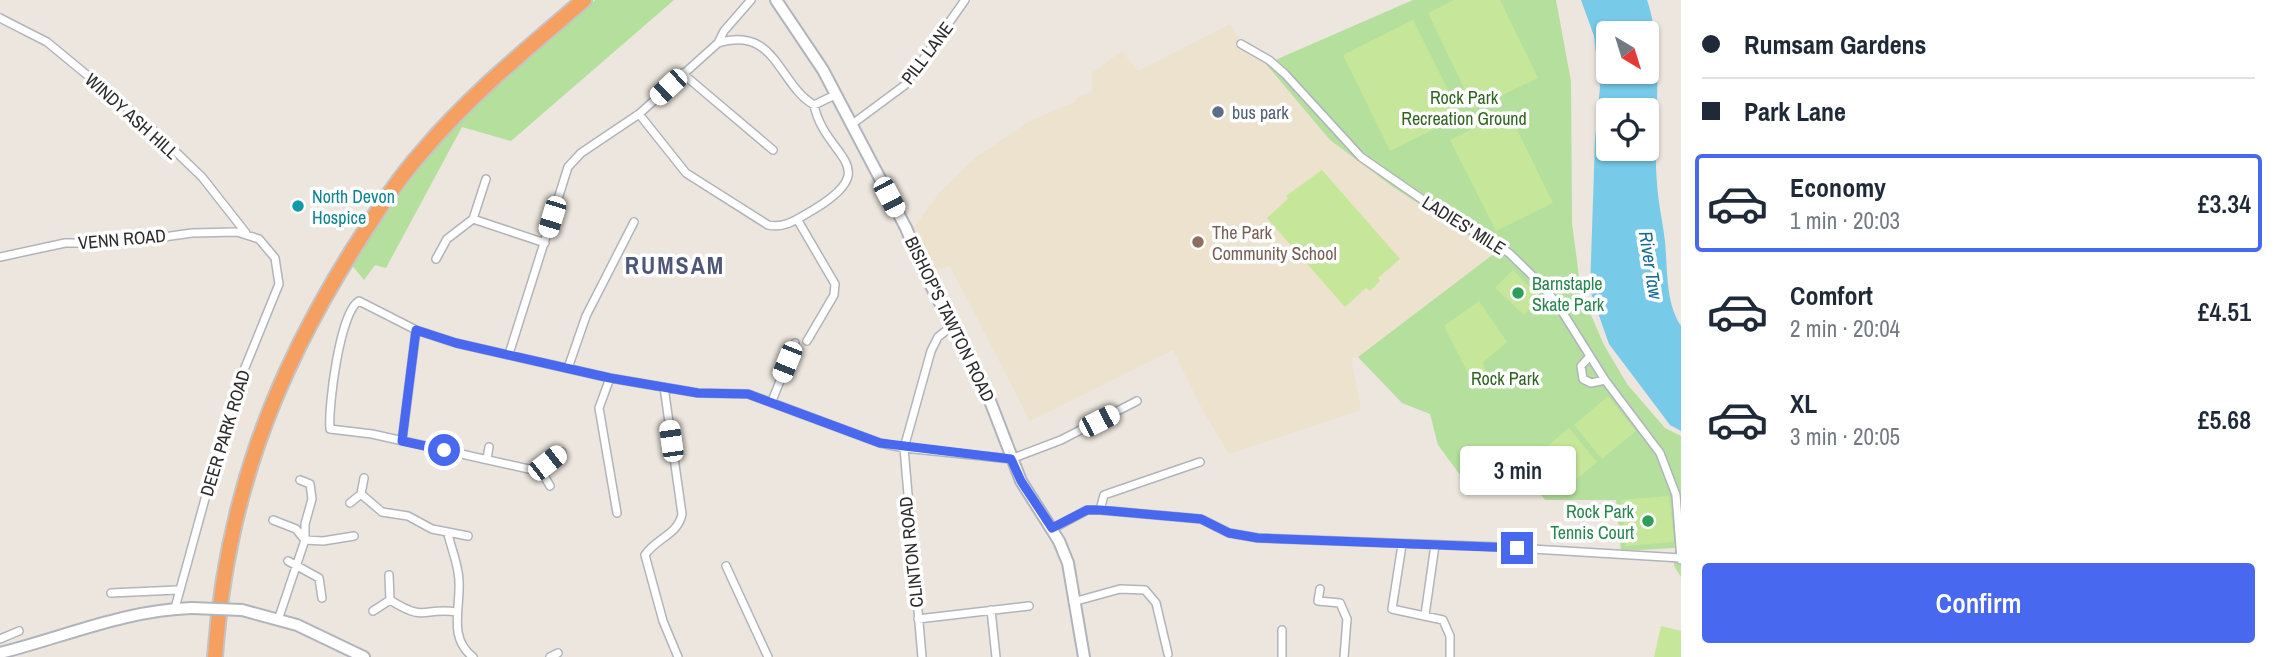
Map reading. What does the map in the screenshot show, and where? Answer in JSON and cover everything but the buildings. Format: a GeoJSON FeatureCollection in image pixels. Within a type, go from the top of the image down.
{"type":"FeatureCollection","features":[{"type":"Feature","properties":{"kind":"highway"},"geometry":{"type":"LineString","coordinates":[[215,657],[227,555],[238,507],[268,414],[306,327],[381,205],[421,152],[484,86],[583,0]]}},
{"type":"Feature","properties":{"kind":"main road","name":"BISHOP'S TAWTON ROAD"},"geometry":{"type":"LineString","coordinates":[[776,0],[798,28],[915,246],[926,276],[987,393],[1021,481],[1052,528],[1068,564],[1084,657]]}},
{"type":"Feature","properties":{"kind":"main road"},"geometry":{"type":"LineString","coordinates":[[0,653],[108,621],[175,608],[192,608],[242,610],[278,620],[326,636],[359,656]]}},
{"type":"Feature","properties":{"kind":"street"},"geometry":{"type":"LineString","coordinates":[[509,354],[568,167],[581,153],[639,114],[718,43],[724,31],[751,0]]}},
{"type":"Feature","properties":{"kind":"street","name":"PILL LANE"},"geometry":{"type":"LineString","coordinates":[[851,125],[905,85],[965,0]]}},
{"type":"Feature","properties":{"kind":"street","name":"WINDY ASH HILL"},"geometry":{"type":"LineString","coordinates":[[0,18],[47,42],[149,126],[202,177],[246,233]]}},
{"type":"Feature","properties":{"kind":"street"},"geometry":{"type":"LineString","coordinates":[[639,114],[686,173],[768,225],[783,226],[840,193],[849,176],[847,166],[816,115],[814,105],[802,97],[765,50],[746,41],[718,43]]}},
{"type":"Feature","properties":{"kind":"street","name":"LADIES' MILE"},"geometry":{"type":"LineString","coordinates":[[1241,44],[1269,60],[1285,74],[1361,157],[1423,200],[1509,253],[1558,305],[1605,380],[1648,435],[1669,472],[1678,511],[1681,559]]}},
{"type":"Feature","properties":{"kind":"street"},"geometry":{"type":"LineString","coordinates":[[682,73],[773,150]]}},
{"type":"Feature","properties":{"kind":"street"},"geometry":{"type":"LineString","coordinates":[[814,105],[835,95]]}},
{"type":"Feature","properties":{"kind":"street"},"geometry":{"type":"LineString","coordinates":[[436,259],[447,239],[476,220],[486,178]]}},
{"type":"Feature","properties":{"kind":"street"},"geometry":{"type":"LineString","coordinates":[[797,219],[835,284],[834,295],[807,341]]}},
{"type":"Feature","properties":{"kind":"street"},"geometry":{"type":"LineString","coordinates":[[476,220],[545,243]]}},
{"type":"Feature","properties":{"kind":"street"},"geometry":{"type":"LineString","coordinates":[[568,368],[586,316],[634,222]]}},
{"type":"Feature","properties":{"kind":"street","name":"VENN ROAD"},"geometry":{"type":"LineString","coordinates":[[0,257],[65,243],[121,243],[192,233],[246,233]]}},
{"type":"Feature","properties":{"kind":"street","name":"DEER PARK ROAD"},"geometry":{"type":"LineString","coordinates":[[175,608],[177,590],[193,547],[233,397],[279,281],[278,264],[273,253],[262,241],[246,233]]}},
{"type":"Feature","properties":{"kind":"street"},"geometry":{"type":"LineString","coordinates":[[550,486],[542,472],[402,441],[330,429],[344,324],[353,305],[359,301],[416,330],[456,343],[610,378],[698,393],[748,394],[857,435],[904,448],[1011,459],[1061,440],[1137,401]]}},
{"type":"Feature","properties":{"kind":"street"},"geometry":{"type":"LineString","coordinates":[[904,448],[931,351],[938,337],[952,326]]}},
{"type":"Feature","properties":{"kind":"street"},"geometry":{"type":"LineString","coordinates":[[402,441],[416,330]]}},
{"type":"Feature","properties":{"kind":"street"},"geometry":{"type":"LineString","coordinates":[[772,401],[795,342]]}},
{"type":"Feature","properties":{"kind":"street"},"geometry":{"type":"LineString","coordinates":[[1590,356],[1581,366],[1583,379],[1591,383],[1605,380]]}},
{"type":"Feature","properties":{"kind":"street"},"geometry":{"type":"LineString","coordinates":[[610,378],[599,408],[617,513]]}},
{"type":"Feature","properties":{"kind":"street"},"geometry":{"type":"LineString","coordinates":[[664,387],[682,514],[675,531],[656,543],[645,555],[663,621],[678,657]]}},
{"type":"Feature","properties":{"kind":"street"},"geometry":{"type":"LineString","coordinates":[[487,459],[489,447]]}},
{"type":"Feature","properties":{"kind":"street","name":"CLINTON ROAD"},"geometry":{"type":"LineString","coordinates":[[904,448],[922,657]]}},
{"type":"Feature","properties":{"kind":"street"},"geometry":{"type":"LineString","coordinates":[[542,472],[562,452]]}},
{"type":"Feature","properties":{"kind":"street"},"geometry":{"type":"LineString","coordinates":[[1100,510],[1104,495],[1200,462]]}},
{"type":"Feature","properties":{"kind":"street"},"geometry":{"type":"LineString","coordinates":[[350,503],[361,494],[364,478]]}},
{"type":"Feature","properties":{"kind":"street"},"geometry":{"type":"LineString","coordinates":[[278,620],[298,565],[312,499],[310,484],[300,480]]}},
{"type":"Feature","properties":{"kind":"street"},"geometry":{"type":"LineString","coordinates":[[361,494],[382,512],[408,516],[448,534],[468,536]]}},
{"type":"Feature","properties":{"kind":"street"},"geometry":{"type":"LineString","coordinates":[[614,499],[624,497]]}},
{"type":"Feature","properties":{"kind":"street"},"geometry":{"type":"LineString","coordinates":[[1052,528],[1087,510],[1100,510],[1201,519],[1229,533],[1258,538],[1681,559]]}},
{"type":"Feature","properties":{"kind":"street"},"geometry":{"type":"LineString","coordinates":[[273,520],[296,529],[305,540],[323,541],[354,536]]}},
{"type":"Feature","properties":{"kind":"street"},"geometry":{"type":"LineString","coordinates":[[448,534],[459,573],[457,612],[461,642],[473,657]]}},
{"type":"Feature","properties":{"kind":"street"},"geometry":{"type":"LineString","coordinates":[[1402,545],[1392,609],[1425,615],[1447,624],[1450,657]]}},
{"type":"Feature","properties":{"kind":"street"},"geometry":{"type":"LineString","coordinates":[[1425,615],[1435,545]]}},
{"type":"Feature","properties":{"kind":"street"},"geometry":{"type":"LineString","coordinates":[[288,561],[319,578],[322,598]]}},
{"type":"Feature","properties":{"kind":"street"},"geometry":{"type":"LineString","coordinates":[[726,566],[768,657]]}},
{"type":"Feature","properties":{"kind":"street"},"geometry":{"type":"LineString","coordinates":[[389,575],[390,600]]}},
{"type":"Feature","properties":{"kind":"street"},"geometry":{"type":"LineString","coordinates":[[1073,602],[1120,589],[1145,590],[1156,603],[1168,654]]}},
{"type":"Feature","properties":{"kind":"street"},"geometry":{"type":"LineString","coordinates":[[1320,589],[1318,601],[1340,603],[1345,611],[1344,657]]}},
{"type":"Feature","properties":{"kind":"street"},"geometry":{"type":"LineString","coordinates":[[111,593],[177,590]]}},
{"type":"Feature","properties":{"kind":"street"},"geometry":{"type":"LineString","coordinates":[[390,600],[419,616],[444,610],[457,612]]}},
{"type":"Feature","properties":{"kind":"street"},"geometry":{"type":"LineString","coordinates":[[373,611],[390,600]]}},
{"type":"Feature","properties":{"kind":"street"},"geometry":{"type":"LineString","coordinates":[[918,619],[1029,606]]}},
{"type":"Feature","properties":{"kind":"street"},"geometry":{"type":"LineString","coordinates":[[991,610],[996,657]]}},
{"type":"Feature","properties":{"kind":"street"},"geometry":{"type":"LineString","coordinates":[[1282,630],[1282,657]]}},
{"type":"Feature","properties":{"kind":"street"},"geometry":{"type":"LineString","coordinates":[[0,639],[19,631]]}},
{"type":"Feature","properties":{"kind":"street"},"geometry":{"type":"LineString","coordinates":[[550,657],[558,653]]}},
{"type":"Feature","properties":{"kind":"shaded area","name":"The Park Community School"},"geometry":{"type":"Polygon","coordinates":[[[1230,24],[1251,56],[1266,64],[1330,140],[1393,187],[1495,253],[1358,357],[1351,358],[1361,410],[1229,454],[1202,409],[1173,350],[1030,421],[950,266],[935,271],[911,231],[940,192],[975,158],[1028,122],[1075,102],[1076,98],[1092,91],[1092,73],[1122,51],[1138,71],[1230,24]]]}},
{"type":"Feature","properties":{"kind":"green space"},"geometry":{"type":"Polygon","coordinates":[[[595,0],[674,0],[511,141],[462,127],[386,268],[375,265],[364,280],[351,264],[427,156],[471,109],[595,0]]]}},
{"type":"Feature","properties":{"kind":"green space"},"geometry":{"type":"Polygon","coordinates":[[[1413,0],[1556,0],[1571,81],[1572,223],[1581,292],[1604,345],[1627,384],[1665,428],[1681,436],[1681,577],[1674,566],[1675,548],[1621,551],[1616,500],[1545,500],[1514,460],[1474,494],[1438,445],[1430,414],[1402,403],[1358,357],[1495,253],[1393,187],[1330,140],[1266,64],[1413,0]]]}},
{"type":"Feature","properties":{"kind":"green space"},"geometry":{"type":"Polygon","coordinates":[[[1454,0],[1500,0],[1538,78],[1474,109],[1428,13],[1454,0]]]}},
{"type":"Feature","properties":{"kind":"green space"},"geometry":{"type":"Polygon","coordinates":[[[1413,20],[1461,116],[1390,151],[1343,55],[1413,20]]]}},
{"type":"Feature","properties":{"kind":"green space"},"geometry":{"type":"Polygon","coordinates":[[[1508,111],[1553,203],[1496,231],[1450,140],[1508,111]]]}},
{"type":"Feature","properties":{"kind":"green space"},"geometry":{"type":"Polygon","coordinates":[[[1322,170],[1400,259],[1378,278],[1380,281],[1370,291],[1366,288],[1345,307],[1267,218],[1288,199],[1286,196],[1322,170]]]}},
{"type":"Feature","properties":{"kind":"green space","name":"Barnstaple Skate Park"},"geometry":{"type":"Polygon","coordinates":[[[1513,270],[1540,298],[1524,315],[1495,288],[1513,270]]]}},
{"type":"Feature","properties":{"kind":"green space"},"geometry":{"type":"Polygon","coordinates":[[[1479,301],[1507,342],[1483,362],[1487,378],[1474,385],[1444,326],[1479,301]]]}},
{"type":"Feature","properties":{"kind":"green space"},"geometry":{"type":"Polygon","coordinates":[[[1608,396],[1636,431],[1602,459],[1574,425],[1608,396]]]}},
{"type":"Feature","properties":{"kind":"green space"},"geometry":{"type":"Polygon","coordinates":[[[1569,428],[1597,462],[1566,488],[1538,454],[1569,428]]]}},
{"type":"Feature","properties":{"kind":"green space","name":"Rock Park Tennis Court"},"geometry":{"type":"Polygon","coordinates":[[[1669,496],[1674,542],[1626,546],[1621,500],[1669,496]]]}},
{"type":"Feature","properties":{"kind":"green space"},"geometry":{"type":"Polygon","coordinates":[[[1661,626],[1681,631],[1681,657],[1654,657],[1661,626]]]}},
{"type":"Feature","properties":{"kind":"water"},"geometry":{"type":"Polygon","coordinates":[[[1581,0],[1647,0],[1653,21],[1596,21],[1596,53],[1594,36],[1581,0]]]}},
{"type":"Feature","properties":{"kind":"water"},"geometry":{"type":"Polygon","coordinates":[[[1600,84],[1657,84],[1657,98],[1599,98],[1600,84]]]}},
{"type":"Feature","properties":{"kind":"water","name":"River Taw"},"geometry":{"type":"Polygon","coordinates":[[[1596,129],[1596,161],[1656,161],[1670,296],[1681,326],[1681,431],[1670,425],[1609,344],[1590,290],[1596,129]]]}},
{"type":"Feature","properties":{"kind":"place","name":"bus park"},"geometry":{"type":"Point","coordinates":[1218,112]}},
{"type":"Feature","properties":{"kind":"place","name":"North Devon Hospice"},"geometry":{"type":"Point","coordinates":[298,206]}},
{"type":"Feature","properties":{"kind":"place","name":"The Park Community School"},"geometry":{"type":"Point","coordinates":[1198,242]}},
{"type":"Feature","properties":{"kind":"place","name":"Barnstaple Skate Park"},"geometry":{"type":"Point","coordinates":[1518,293]}},
{"type":"Feature","properties":{"kind":"place","name":"Rock Park Tennis Court"},"geometry":{"type":"Point","coordinates":[1648,521]}},
{"type":"Feature","properties":{"kind":"district","name":"RUMSAM"},"geometry":{"type":"Point","coordinates":[675,265]}},
{"type":"Feature","properties":{"kind":"route"},"geometry":{"type":"LineString","coordinates":[[444,450],[402,441],[416,330],[456,343],[610,378],[698,393],[727,391],[748,394],[880,443],[1011,459],[1021,481],[1052,528],[1087,510],[1100,510],[1201,519],[1229,533],[1258,538],[1517,548]]}},
{"type":"Feature","properties":{"kind":"park label","name":"Rock Park Recreation Ground"},"geometry":{"type":"Point","coordinates":[1464,107]}},
{"type":"Feature","properties":{"kind":"park label","name":"Rock Park"},"geometry":{"type":"Point","coordinates":[1505,378]}}]}
